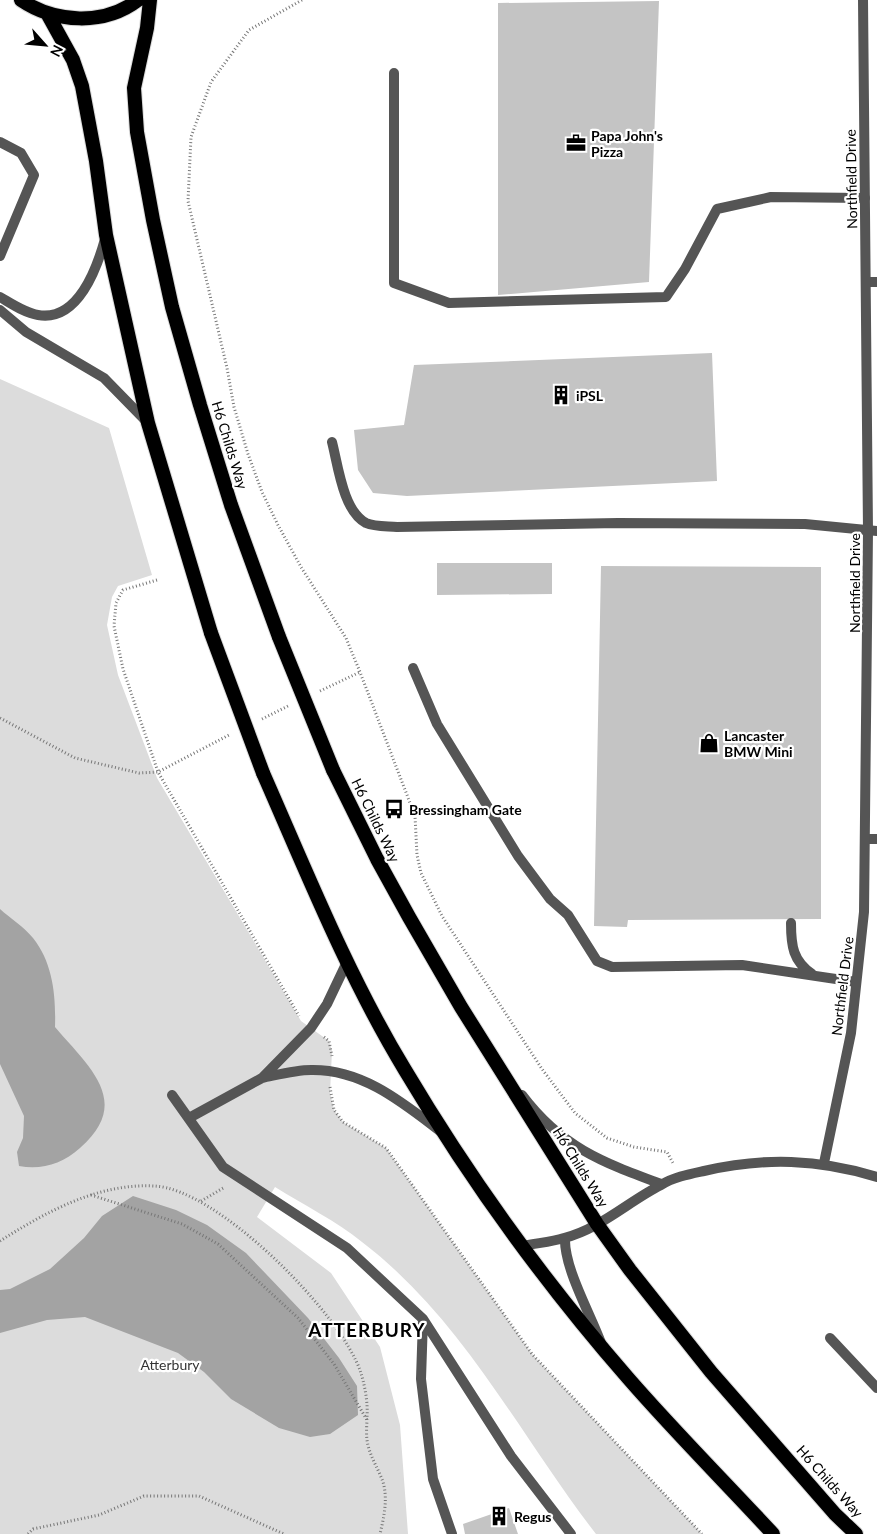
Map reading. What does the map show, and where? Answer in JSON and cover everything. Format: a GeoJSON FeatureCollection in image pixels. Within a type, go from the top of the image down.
{"type":"FeatureCollection","features":[{"type":"Feature","properties":{"kind":"highway"},"geometry":{"type":"LineString","coordinates":[[21,0],[46,13],[68,18],[91,18],[113,13],[138,0]]}},
{"type":"Feature","properties":{"kind":"highway","name":"H6 Childs Way"},"geometry":{"type":"LineString","coordinates":[[150,0],[147,28],[134,88],[136,132],[172,307],[230,505],[279,637],[333,770],[377,859],[409,918],[461,1007],[498,1062],[598,1224],[630,1270],[711,1372],[856,1534]]}},
{"type":"Feature","properties":{"kind":"highway"},"geometry":{"type":"LineString","coordinates":[[46,13],[73,60],[82,86],[96,161],[106,235],[148,423],[211,633],[263,773],[348,962],[404,1069],[444,1134],[523,1246],[628,1378],[773,1534]]}},
{"type":"Feature","properties":{"kind":"street","name":"Northfield Drive"},"geometry":{"type":"LineString","coordinates":[[824,1163],[851,1032],[864,912],[873,531],[872,282],[865,198],[863,0]]}},
{"type":"Feature","properties":{"kind":"street"},"geometry":{"type":"LineString","coordinates":[[394,73],[394,283],[449,303],[666,297],[685,269],[717,209],[771,196],[865,198]]}},
{"type":"Feature","properties":{"kind":"street"},"geometry":{"type":"LineString","coordinates":[[0,142],[22,152],[34,175],[0,256]]}},
{"type":"Feature","properties":{"kind":"street"},"geometry":{"type":"LineString","coordinates":[[0,297],[38,315],[50,316],[63,311],[89,285],[99,262],[106,235]]}},
{"type":"Feature","properties":{"kind":"street"},"geometry":{"type":"LineString","coordinates":[[0,310],[26,332],[104,378],[148,423]]}},
{"type":"Feature","properties":{"kind":"street"},"geometry":{"type":"LineString","coordinates":[[332,442],[348,505],[366,523],[379,526],[618,523],[805,524],[873,531]]}},
{"type":"Feature","properties":{"kind":"street"},"geometry":{"type":"LineString","coordinates":[[413,668],[437,724],[518,856],[550,899],[568,915],[597,961],[612,968],[742,965],[856,982]]}},
{"type":"Feature","properties":{"kind":"street"},"geometry":{"type":"LineString","coordinates":[[866,839],[877,839]]}},
{"type":"Feature","properties":{"kind":"street"},"geometry":{"type":"LineString","coordinates":[[791,923],[793,952],[800,966],[815,976]]}},
{"type":"Feature","properties":{"kind":"street"},"geometry":{"type":"LineString","coordinates":[[190,1118],[262,1078],[311,1028],[327,1004],[348,962]]}},
{"type":"Feature","properties":{"kind":"street"},"geometry":{"type":"LineString","coordinates":[[498,1062],[524,1098],[553,1130],[573,1146],[661,1184]]}},
{"type":"Feature","properties":{"kind":"street"},"geometry":{"type":"LineString","coordinates":[[262,1078],[309,1070],[330,1070],[365,1081],[387,1092],[444,1134]]}},
{"type":"Feature","properties":{"kind":"street"},"geometry":{"type":"LineString","coordinates":[[172,1095],[223,1166],[347,1248],[422,1319],[511,1456],[571,1534]]}},
{"type":"Feature","properties":{"kind":"street"},"geometry":{"type":"LineString","coordinates":[[523,1246],[565,1238],[598,1224],[661,1184],[680,1177],[747,1162],[777,1160],[824,1163],[877,1177]]}},
{"type":"Feature","properties":{"kind":"street"},"geometry":{"type":"LineString","coordinates":[[565,1238],[569,1265],[591,1314],[602,1346]]}},
{"type":"Feature","properties":{"kind":"street"},"geometry":{"type":"LineString","coordinates":[[422,1319],[421,1379],[433,1479],[452,1534]]}},
{"type":"Feature","properties":{"kind":"street"},"geometry":{"type":"LineString","coordinates":[[830,1338],[877,1388]]}},
{"type":"Feature","properties":{"kind":"path"},"geometry":{"type":"LineString","coordinates":[[302,0],[249,30],[211,82],[191,138],[188,201],[227,368],[234,407],[262,492],[300,566],[346,638],[360,672],[415,816],[417,855],[421,873],[442,916],[542,1069],[575,1113],[608,1138],[634,1147],[667,1152],[680,1177]]}},
{"type":"Feature","properties":{"kind":"path"},"geometry":{"type":"LineString","coordinates":[[157,580],[123,590],[116,603],[114,626],[123,669],[158,772],[302,1021],[328,1041],[332,1050],[330,1093],[334,1110],[343,1122],[386,1148],[532,1354],[702,1534]]}},
{"type":"Feature","properties":{"kind":"path"},"geometry":{"type":"LineString","coordinates":[[0,718],[75,758],[130,772],[146,774],[158,772]]}},
{"type":"Feature","properties":{"kind":"path"},"geometry":{"type":"LineString","coordinates":[[201,1201],[241,1178]]}},
{"type":"Feature","properties":{"kind":"path"},"geometry":{"type":"LineString","coordinates":[[0,1241],[40,1216],[90,1195],[122,1189],[155,1186],[178,1191],[201,1201],[247,1235],[285,1269],[324,1312],[342,1337],[360,1370],[366,1393],[366,1439],[383,1483],[385,1499],[380,1534]]}},
{"type":"Feature","properties":{"kind":"path"},"geometry":{"type":"LineString","coordinates":[[90,1195],[182,1224],[218,1244],[298,1318],[334,1364],[367,1420]]}},
{"type":"Feature","properties":{"kind":"path"},"geometry":{"type":"LineString","coordinates":[[28,1534],[33,1529],[99,1515],[144,1496],[199,1496],[284,1534]]}},
{"type":"Feature","properties":{"kind":"green space","name":"Atterbury"},"geometry":{"type":"Polygon","coordinates":[[[0,379],[109,428],[152,575],[118,586],[112,597],[107,625],[118,675],[157,778],[301,1021],[329,1041],[332,1051],[330,1093],[334,1110],[343,1122],[386,1148],[532,1354],[702,1534],[596,1534],[488,1380],[430,1306],[398,1273],[352,1234],[275,1187],[257,1217],[331,1273],[380,1347],[400,1425],[408,1534],[0,1534],[0,379]]]}},
{"type":"Feature","properties":{"kind":"shaded area"},"geometry":{"type":"Polygon","coordinates":[[[0,909],[25,930],[40,948],[52,980],[55,1027],[92,1071],[100,1085],[104,1100],[103,1115],[96,1131],[73,1154],[59,1162],[44,1166],[19,1166],[17,1152],[23,1138],[24,1116],[0,1064],[0,909]]]}},
{"type":"Feature","properties":{"kind":"shaded area"},"geometry":{"type":"Polygon","coordinates":[[[133,1196],[176,1210],[207,1225],[246,1253],[308,1318],[339,1358],[357,1386],[358,1415],[330,1434],[310,1437],[279,1428],[231,1399],[204,1372],[178,1353],[85,1317],[47,1320],[0,1333],[0,1290],[10,1289],[50,1269],[84,1238],[102,1216],[133,1196]]]}},
{"type":"Feature","properties":{"kind":"building","name":"Papa John's Pizza"},"geometry":{"type":"Polygon","coordinates":[[[659,1],[649,282],[498,295],[498,3],[659,1]]]}},
{"type":"Feature","properties":{"kind":"building","name":"iPSL"},"geometry":{"type":"Polygon","coordinates":[[[712,353],[717,481],[407,496],[373,493],[358,470],[354,430],[404,425],[414,365],[712,353]]]}},
{"type":"Feature","properties":{"kind":"building"},"geometry":{"type":"Polygon","coordinates":[[[437,563],[552,563],[552,594],[437,595],[437,563]]]}},
{"type":"Feature","properties":{"kind":"building","name":"Lancaster BMW Mini"},"geometry":{"type":"Polygon","coordinates":[[[601,566],[821,567],[821,919],[628,920],[627,927],[594,926],[601,566]]]}},
{"type":"Feature","properties":{"kind":"building","name":"Regus"},"geometry":{"type":"Polygon","coordinates":[[[509,1508],[518,1534],[465,1534],[463,1524],[509,1508]]]}},
{"type":"Feature","properties":{"kind":"place","name":"Papa John's Pizza"},"geometry":{"type":"Point","coordinates":[576,143]}},
{"type":"Feature","properties":{"kind":"place","name":"iPSL"},"geometry":{"type":"Point","coordinates":[561,395]}},
{"type":"Feature","properties":{"kind":"place","name":"Lancaster BMW Mini"},"geometry":{"type":"Point","coordinates":[709,743]}},
{"type":"Feature","properties":{"kind":"place","name":"Bressingham Gate"},"geometry":{"type":"Point","coordinates":[394,809]}},
{"type":"Feature","properties":{"kind":"place","name":"Regus"},"geometry":{"type":"Point","coordinates":[499,1516]}},
{"type":"Feature","properties":{"kind":"district","name":"ATTERBURY"},"geometry":{"type":"Point","coordinates":[367,1329]}}]}
